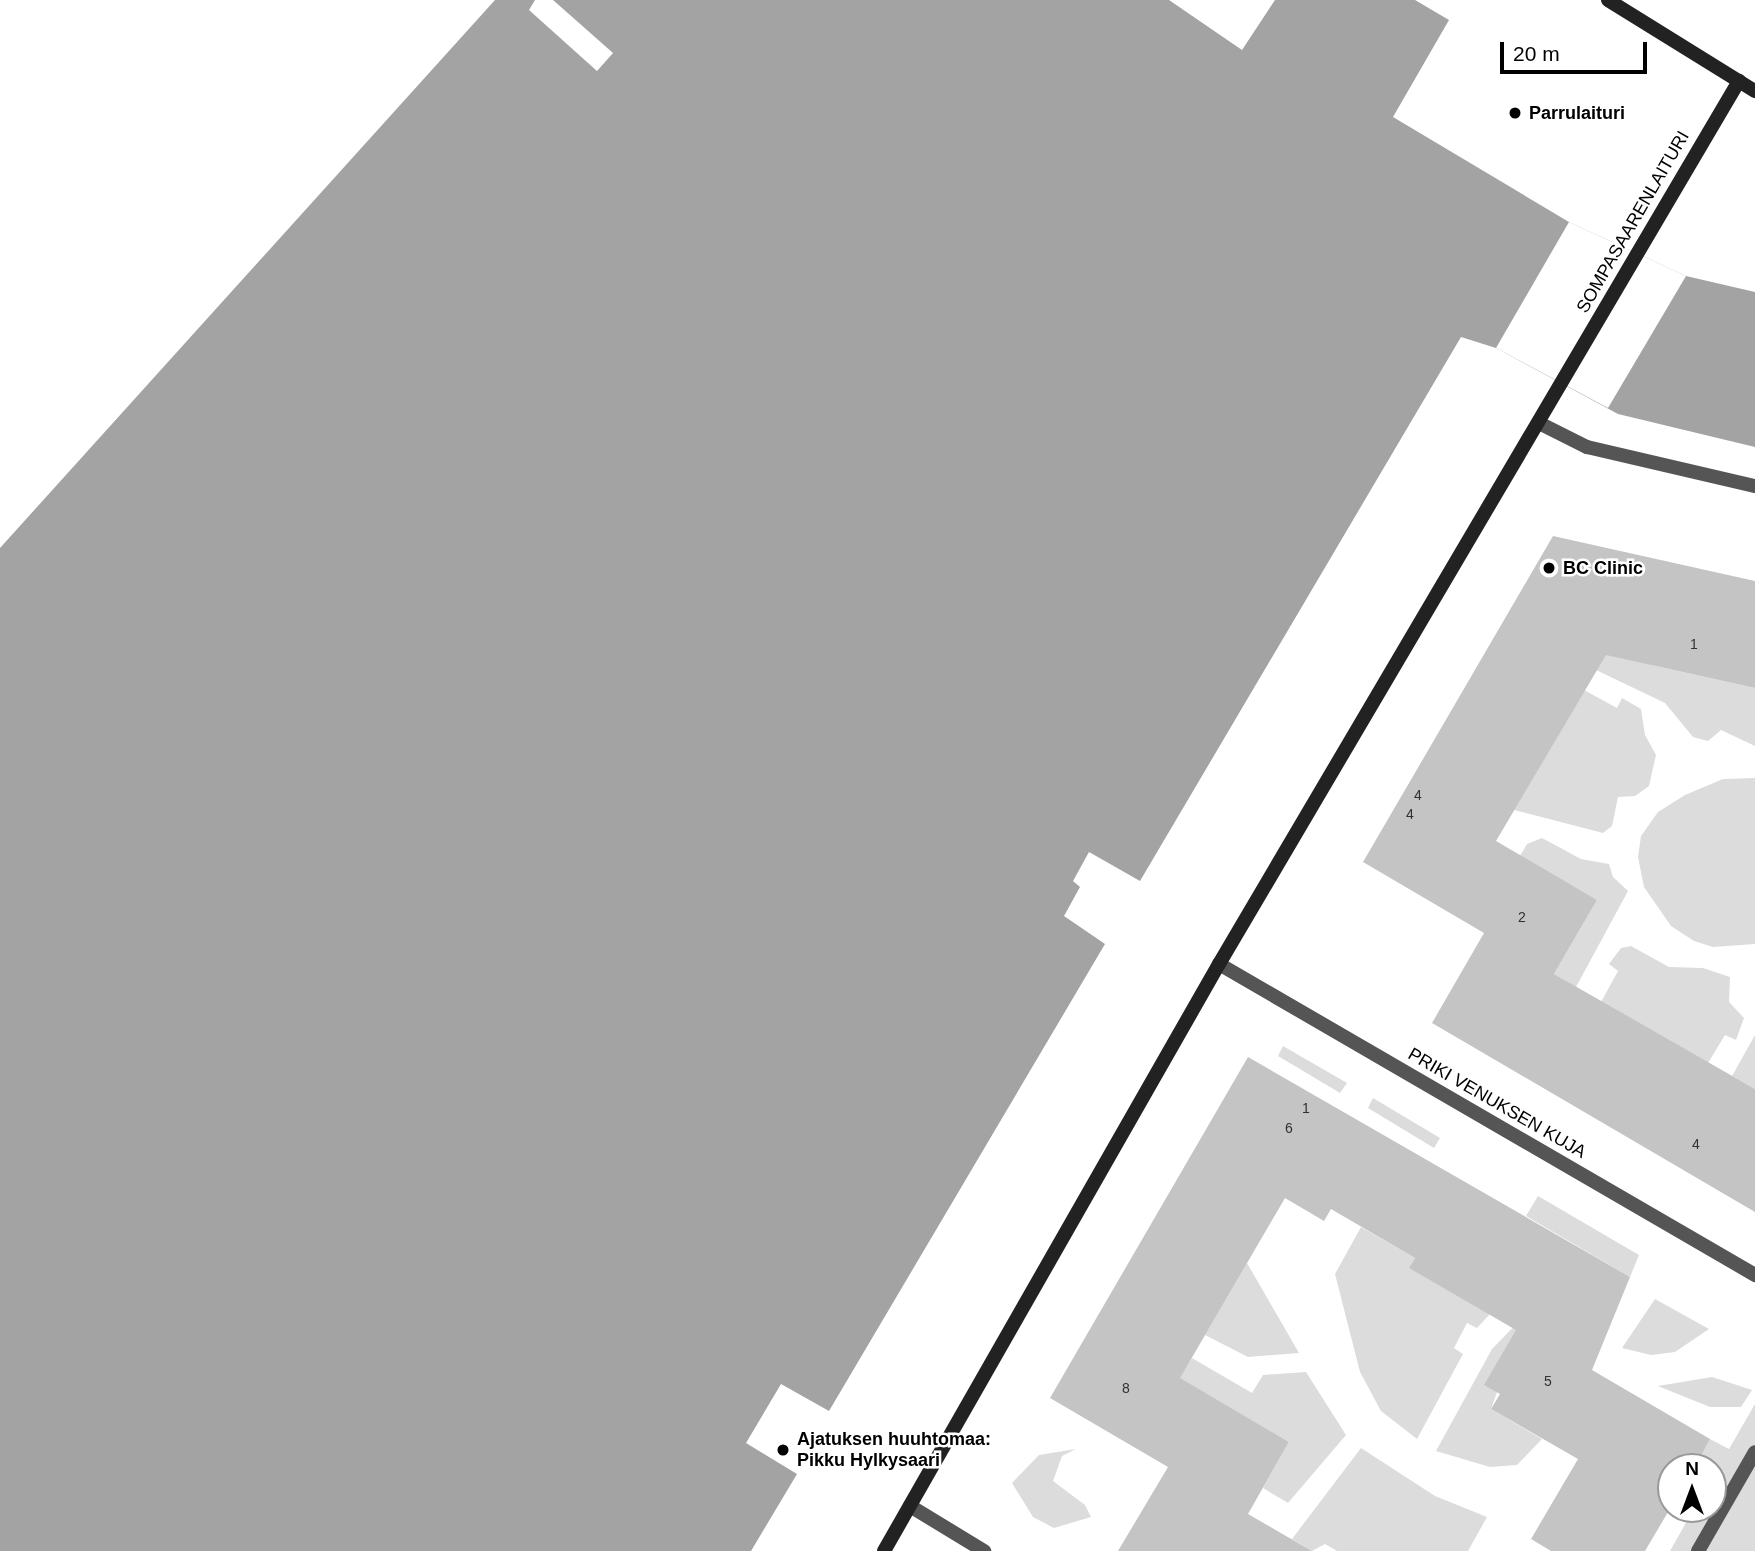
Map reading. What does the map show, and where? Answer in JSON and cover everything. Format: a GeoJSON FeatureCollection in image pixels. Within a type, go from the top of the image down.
{"type":"FeatureCollection","features":[{"type":"Feature","properties":{"kind":"street"},"geometry":{"type":"LineString","coordinates":[[1608,0],[1754,89]]}},
{"type":"Feature","properties":{"kind":"street","name":"SOMPASAARENLAITURI"},"geometry":{"type":"LineString","coordinates":[[884,1551],[1219,964],[1739,81]]}},
{"type":"Feature","properties":{"kind":"street"},"geometry":{"type":"LineString","coordinates":[[1539,423],[1587,447],[1755,486]]}},
{"type":"Feature","properties":{"kind":"street","name":"PRIKI VENUKSEN KUJA"},"geometry":{"type":"LineString","coordinates":[[1219,964],[1755,1275]]}},
{"type":"Feature","properties":{"kind":"street"},"geometry":{"type":"LineString","coordinates":[[1698,1551],[1755,1452]]}},
{"type":"Feature","properties":{"kind":"street"},"geometry":{"type":"LineString","coordinates":[[910,1506],[984,1551]]}},
{"type":"Feature","properties":{"kind":"shaded area"},"geometry":{"type":"Polygon","coordinates":[[[495,0],[1169,0],[1242,50],[1275,0],[1415,0],[1449,20],[1393,117],[1569,222],[1686,276],[1755,292],[1755,447],[1618,414],[1496,348],[1461,337],[1140,881],[1089,852],[1073,881],[1080,887],[1064,916],[1105,944],[829,1411],[781,1384],[746,1443],[797,1474],[751,1551],[0,1551],[0,548],[495,0]]]}},
{"type":"Feature","properties":{"kind":"shaded area"},"geometry":{"type":"Polygon","coordinates":[[[1613,640],[1651,665],[1755,688],[1755,746],[1721,730],[1708,741],[1693,737],[1665,703],[1596,670],[1613,640]]]}},
{"type":"Feature","properties":{"kind":"shaded area"},"geometry":{"type":"Polygon","coordinates":[[[1584,690],[1617,708],[1622,698],[1641,709],[1645,735],[1656,755],[1649,786],[1635,796],[1618,797],[1612,826],[1603,833],[1514,810],[1584,690]]]}},
{"type":"Feature","properties":{"kind":"shaded area"},"geometry":{"type":"Polygon","coordinates":[[[1755,778],[1755,944],[1713,947],[1694,941],[1671,926],[1644,887],[1638,857],[1641,836],[1658,812],[1685,795],[1723,779],[1755,778]]]}},
{"type":"Feature","properties":{"kind":"shaded area"},"geometry":{"type":"Polygon","coordinates":[[[1542,838],[1581,859],[1609,864],[1613,877],[1628,891],[1576,987],[1554,974],[1597,900],[1520,856],[1527,844],[1542,838]]]}},
{"type":"Feature","properties":{"kind":"shaded area"},"geometry":{"type":"Polygon","coordinates":[[[1631,946],[1669,967],[1703,968],[1730,977],[1729,1002],[1744,1018],[1736,1040],[1725,1035],[1708,1063],[1601,1002],[1618,971],[1609,964],[1621,948],[1631,946]]]}},
{"type":"Feature","properties":{"kind":"shaded area"},"geometry":{"type":"Polygon","coordinates":[[[1755,1035],[1755,1089],[1732,1076],[1755,1035]]]}},
{"type":"Feature","properties":{"kind":"shaded area"},"geometry":{"type":"Polygon","coordinates":[[[1283,1046],[1347,1083],[1340,1093],[1278,1056],[1283,1046]]]}},
{"type":"Feature","properties":{"kind":"shaded area"},"geometry":{"type":"Polygon","coordinates":[[[1373,1098],[1440,1138],[1434,1148],[1368,1108],[1373,1098]]]}},
{"type":"Feature","properties":{"kind":"shaded area"},"geometry":{"type":"Polygon","coordinates":[[[1538,1196],[1639,1255],[1630,1277],[1526,1216],[1538,1196]]]}},
{"type":"Feature","properties":{"kind":"shaded area"},"geometry":{"type":"Polygon","coordinates":[[[1361,1227],[1415,1258],[1409,1268],[1501,1302],[1477,1328],[1467,1323],[1454,1348],[1463,1354],[1417,1439],[1381,1411],[1360,1372],[1335,1274],[1361,1227]]]}},
{"type":"Feature","properties":{"kind":"shaded area"},"geometry":{"type":"Polygon","coordinates":[[[1247,1263],[1299,1353],[1248,1357],[1205,1335],[1247,1263]]]}},
{"type":"Feature","properties":{"kind":"shaded area"},"geometry":{"type":"Polygon","coordinates":[[[1655,1299],[1709,1329],[1675,1352],[1651,1355],[1622,1348],[1655,1299]]]}},
{"type":"Feature","properties":{"kind":"shaded area"},"geometry":{"type":"Polygon","coordinates":[[[1524,1316],[1491,1409],[1542,1439],[1517,1465],[1490,1467],[1436,1451],[1492,1349],[1524,1316]]]}},
{"type":"Feature","properties":{"kind":"shaded area"},"geometry":{"type":"Polygon","coordinates":[[[1192,1358],[1252,1393],[1263,1375],[1306,1372],[1346,1435],[1288,1503],[1263,1488],[1289,1442],[1179,1378],[1192,1358]]]}},
{"type":"Feature","properties":{"kind":"shaded area"},"geometry":{"type":"Polygon","coordinates":[[[1712,1377],[1752,1390],[1741,1407],[1710,1407],[1658,1386],[1712,1377]]]}},
{"type":"Feature","properties":{"kind":"shaded area"},"geometry":{"type":"Polygon","coordinates":[[[1755,1404],[1755,1551],[1670,1551],[1686,1523],[1727,1523],[1727,1453],[1702,1453],[1710,1439],[1729,1449],[1755,1404]]]}},
{"type":"Feature","properties":{"kind":"shaded area"},"geometry":{"type":"Polygon","coordinates":[[[1361,1448],[1435,1496],[1487,1517],[1468,1551],[1337,1551],[1325,1544],[1312,1551],[1292,1539],[1361,1448]]]}},
{"type":"Feature","properties":{"kind":"shaded area"},"geometry":{"type":"Polygon","coordinates":[[[1076,1449],[1062,1456],[1053,1481],[1085,1505],[1091,1517],[1054,1528],[1033,1517],[1012,1483],[1039,1455],[1076,1449]]]}},
{"type":"Feature","properties":{"kind":"pier"},"geometry":{"type":"Polygon","coordinates":[[[535,0],[553,0],[613,53],[597,71],[529,10],[535,0]]]}},
{"type":"Feature","properties":{"kind":"pier"},"geometry":{"type":"Polygon","coordinates":[[[1569,222],[1686,276],[1608,408],[1496,348],[1569,222]]]}},
{"type":"Feature","properties":{"kind":"building"},"geometry":{"type":"Polygon","coordinates":[[[1553,536],[1755,581],[1755,688],[1606,655],[1496,841],[1597,900],[1554,974],[1755,1089],[1755,1212],[1432,1023],[1484,933],[1363,862],[1553,536]]]}},
{"type":"Feature","properties":{"kind":"building"},"geometry":{"type":"Polygon","coordinates":[[[1248,1057],[1630,1277],[1592,1370],[1710,1439],[1702,1453],[1657,1453],[1657,1523],[1662,1523],[1645,1551],[1551,1551],[1531,1539],[1578,1459],[1491,1409],[1500,1394],[1484,1385],[1516,1330],[1409,1268],[1415,1258],[1331,1209],[1324,1221],[1285,1198],[1180,1378],[1289,1442],[1248,1514],[1312,1551],[1118,1551],[1168,1467],[1050,1398],[1248,1057]]]}},
{"type":"Feature","properties":{"kind":"place","name":"Parrulaituri"},"geometry":{"type":"Point","coordinates":[1515,113]}},
{"type":"Feature","properties":{"kind":"place","name":"BC Clinic"},"geometry":{"type":"Point","coordinates":[1549,568]}},
{"type":"Feature","properties":{"kind":"place","name":"Ajatuksen huuhtomaa: Pikku Hylkysaari"},"geometry":{"type":"Point","coordinates":[783,1450]}}]}
